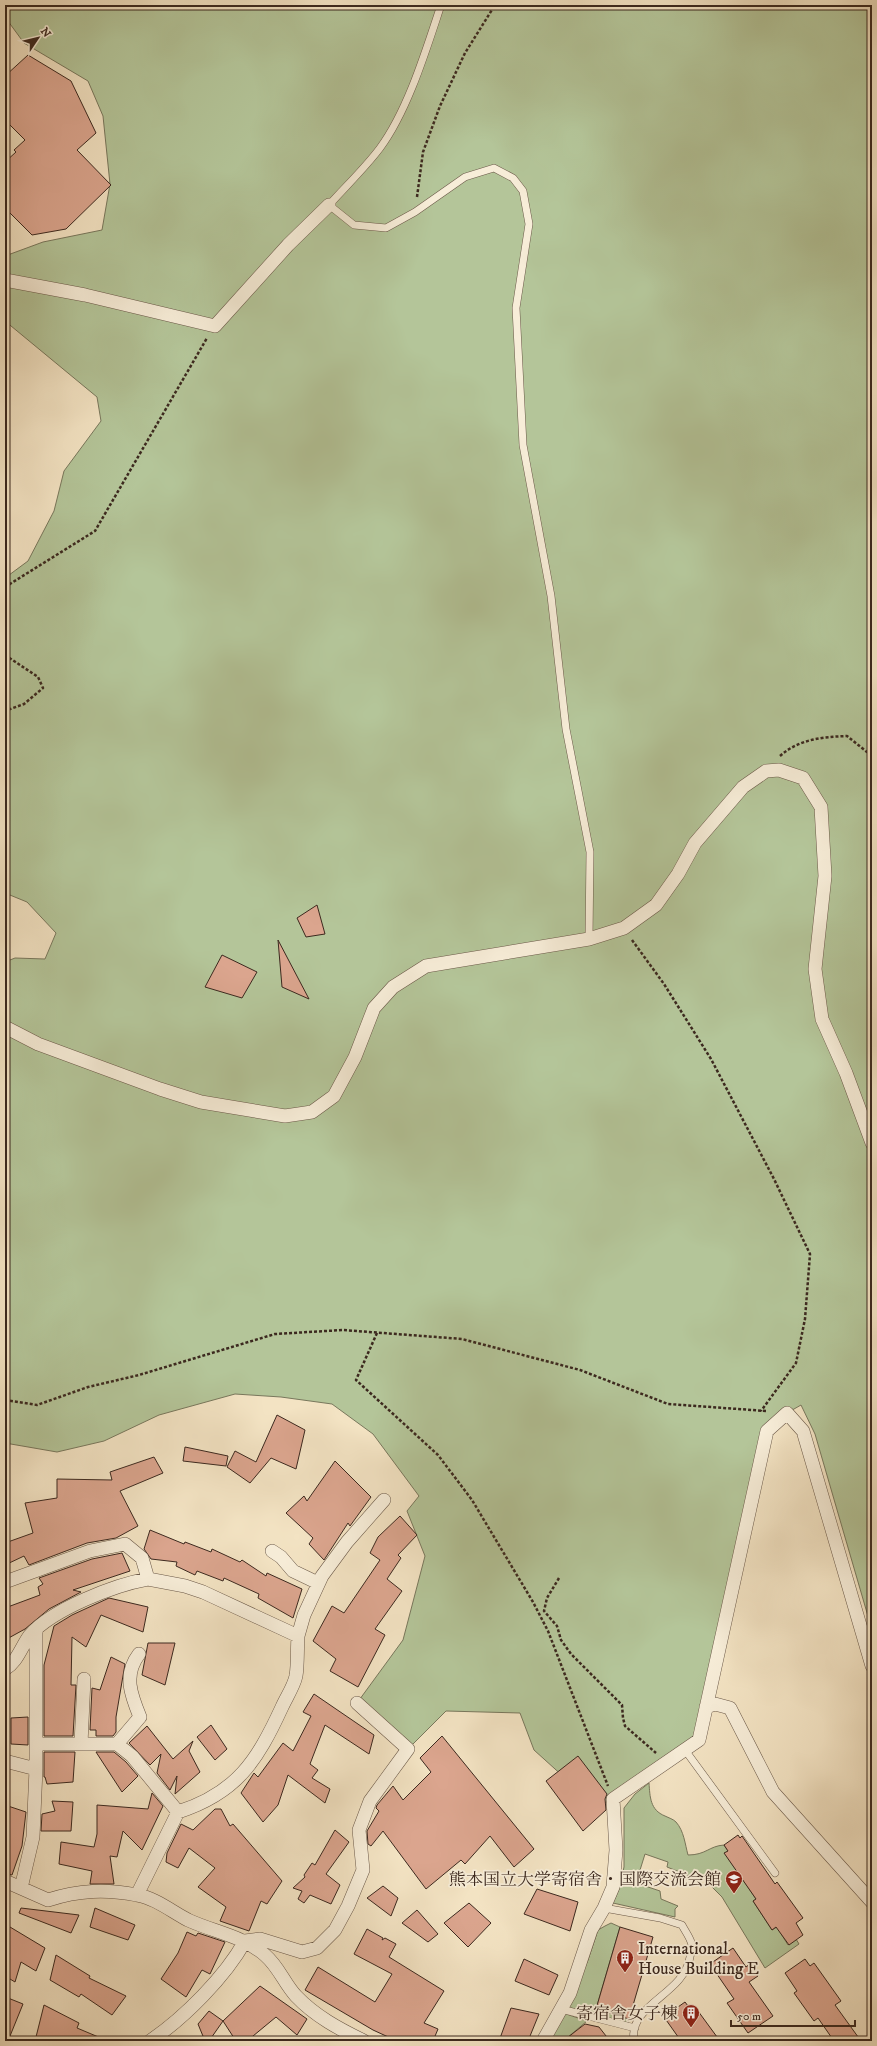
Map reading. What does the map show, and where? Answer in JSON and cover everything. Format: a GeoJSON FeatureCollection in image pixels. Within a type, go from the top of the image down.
{"type":"FeatureCollection","features":[{"type":"Feature","properties":{"kind":"street"},"geometry":{"type":"LineString","coordinates":[[5,280],[93,297],[214,326],[288,244],[329,205]]}},
{"type":"Feature","properties":{"kind":"street"},"geometry":{"type":"LineString","coordinates":[[5,1027],[38,1044],[160,1089],[201,1102],[285,1116],[312,1112],[334,1096],[355,1057],[374,1008],[393,987],[426,966],[589,939],[624,928],[656,905],[678,874],[695,843],[743,787],[766,772],[779,770],[803,778],[821,807],[825,876],[815,969],[822,1019],[846,1073],[872,1143]]}},
{"type":"Feature","properties":{"kind":"street"},"geometry":{"type":"LineString","coordinates":[[543,2041],[570,1994],[591,1930],[604,1908],[613,1887],[616,1861],[613,1799],[699,1740],[767,1431],[787,1413],[803,1431],[872,1666]]}},
{"type":"Feature","properties":{"kind":"street"},"geometry":{"type":"LineString","coordinates":[[137,1895],[178,1812],[200,1805],[235,1781],[249,1768],[270,1732],[296,1677],[298,1636],[304,1615],[318,1583],[347,1542],[384,1500]]}},
{"type":"Feature","properties":{"kind":"street"},"geometry":{"type":"LineString","coordinates":[[5,1582],[90,1551],[125,1544],[142,1558],[148,1579]]}},
{"type":"Feature","properties":{"kind":"street"},"geometry":{"type":"LineString","coordinates":[[272,1551],[281,1557],[293,1571],[318,1583]]}},
{"type":"Feature","properties":{"kind":"street"},"geometry":{"type":"LineString","coordinates":[[5,1669],[16,1659],[30,1636],[47,1621],[69,1608],[111,1588],[148,1579],[185,1586],[203,1592],[298,1636]]}},
{"type":"Feature","properties":{"kind":"street"},"geometry":{"type":"LineString","coordinates":[[21,1888],[33,1837],[36,1769],[36,1630]]}},
{"type":"Feature","properties":{"kind":"street"},"geometry":{"type":"LineString","coordinates":[[117,1744],[140,1717],[134,1703],[129,1684],[129,1674],[139,1654]]}},
{"type":"Feature","properties":{"kind":"street"},"geometry":{"type":"LineString","coordinates":[[81,1744],[84,1679]]}},
{"type":"Feature","properties":{"kind":"street"},"geometry":{"type":"LineString","coordinates":[[244,1941],[260,1939],[302,1952],[317,1948],[335,1930],[348,1906],[363,1870],[359,1830],[364,1816],[370,1801],[408,1749],[357,1703]]}},
{"type":"Feature","properties":{"kind":"street"},"geometry":{"type":"LineString","coordinates":[[706,1708],[715,1704],[730,1708],[773,1792],[872,1902]]}},
{"type":"Feature","properties":{"kind":"street"},"geometry":{"type":"LineString","coordinates":[[36,1744],[117,1744],[132,1756],[178,1812]]}},
{"type":"Feature","properties":{"kind":"street"},"geometry":{"type":"LineString","coordinates":[[5,1761],[36,1769]]}},
{"type":"Feature","properties":{"kind":"street"},"geometry":{"type":"LineString","coordinates":[[5,1881],[48,1900],[67,1894],[97,1890],[147,1897],[189,1920],[244,1941],[272,1962],[296,1995],[312,2010],[331,2024],[364,2041]]}},
{"type":"Feature","properties":{"kind":"street"},"geometry":{"type":"LineString","coordinates":[[150,2041],[165,2031],[198,2000],[236,1957],[244,1941]]}},
{"type":"Feature","properties":{"kind":"lane"},"geometry":{"type":"LineString","coordinates":[[441,5],[428,45],[400,115],[380,148],[329,205],[354,225],[386,228],[415,212],[465,177],[494,168],[513,178],[523,191],[529,224],[516,308],[524,445],[551,596],[566,729],[590,852],[589,939]]}},
{"type":"Feature","properties":{"kind":"lane"},"geometry":{"type":"LineString","coordinates":[[684,1750],[775,1873]]}},
{"type":"Feature","properties":{"kind":"lane"},"geometry":{"type":"LineString","coordinates":[[604,1908],[660,1918],[682,1925],[692,1943],[688,1967],[675,1986],[654,2002],[637,2019],[634,2041]]}},
{"type":"Feature","properties":{"kind":"lane"},"geometry":{"type":"LineString","coordinates":[[561,2008],[635,2028]]}},
{"type":"Feature","properties":{"kind":"path"},"geometry":{"type":"LineString","coordinates":[[415,212],[423,152],[440,106],[465,53],[495,5]]}},
{"type":"Feature","properties":{"kind":"path"},"geometry":{"type":"LineString","coordinates":[[5,587],[95,531],[214,326]]}},
{"type":"Feature","properties":{"kind":"path"},"geometry":{"type":"LineString","coordinates":[[5,655],[38,677],[43,688],[24,704],[5,711]]}},
{"type":"Feature","properties":{"kind":"path"},"geometry":{"type":"LineString","coordinates":[[766,772],[791,746],[816,738],[847,736],[867,752],[872,766]]}},
{"type":"Feature","properties":{"kind":"path"},"geometry":{"type":"LineString","coordinates":[[624,928],[664,984],[711,1059],[771,1173],[810,1254],[805,1319],[796,1363],[761,1411]]}},
{"type":"Feature","properties":{"kind":"path"},"geometry":{"type":"LineString","coordinates":[[5,1400],[37,1405],[88,1387],[139,1375],[275,1334],[343,1330],[462,1339],[580,1370],[668,1404],[787,1413]]}},
{"type":"Feature","properties":{"kind":"path"},"geometry":{"type":"LineString","coordinates":[[377,1333],[356,1380],[438,1455],[472,1500],[533,1602],[548,1631],[613,1799]]}},
{"type":"Feature","properties":{"kind":"path"},"geometry":{"type":"LineString","coordinates":[[559,1578],[547,1598],[544,1611],[557,1626],[561,1640],[571,1654],[622,1704],[623,1718],[626,1726],[667,1762]]}},
{"type":"Feature","properties":{"kind":"green space"},"geometry":{"type":"Polygon","coordinates":[[[5,5],[872,5],[872,1630],[815,1434],[801,1405],[787,1413],[767,1431],[699,1740],[613,1799],[577,1815],[565,1778],[534,1750],[520,1713],[446,1711],[408,1749],[357,1703],[403,1640],[425,1556],[407,1511],[419,1496],[373,1434],[332,1404],[281,1397],[235,1394],[159,1415],[104,1441],[57,1452],[5,1443],[5,962],[15,958],[45,959],[56,933],[27,902],[5,893],[5,578],[28,561],[54,511],[64,471],[101,421],[97,397],[5,321],[5,256],[43,242],[102,230],[110,184],[103,116],[88,81],[24,43],[5,17],[5,5]]]}},
{"type":"Feature","properties":{"kind":"green space"},"geometry":{"type":"Polygon","coordinates":[[[649,1783],[654,1807],[660,1813],[674,1820],[679,1826],[684,1838],[688,1855],[699,1854],[724,1845],[728,1851],[725,1853],[756,1899],[753,1901],[772,1930],[777,1927],[788,1945],[796,1939],[799,1944],[765,1968],[722,1897],[712,1887],[707,1876],[698,1876],[692,1882],[692,1877],[667,1867],[668,1862],[645,1854],[636,1883],[660,1891],[661,1899],[678,1906],[675,1909],[675,1917],[613,1903],[619,1889],[624,1867],[624,1808],[635,1794],[649,1783]]]}},
{"type":"Feature","properties":{"kind":"green space"},"geometry":{"type":"Polygon","coordinates":[[[611,1923],[620,1927],[596,2009],[629,2019],[628,2023],[568,2007],[588,1960],[598,1930],[611,1923]]]}},
{"type":"Feature","properties":{"kind":"green space"},"geometry":{"type":"Polygon","coordinates":[[[563,2013],[587,2021],[567,2038],[569,2041],[548,2041],[563,2013]]]}},
{"type":"Feature","properties":{"kind":"building"},"geometry":{"type":"Polygon","coordinates":[[[28,55],[71,81],[96,133],[77,150],[111,185],[66,229],[32,235],[5,208],[5,162],[16,152],[14,150],[25,140],[5,120],[5,76],[28,55]]]}},
{"type":"Feature","properties":{"kind":"building"},"geometry":{"type":"Polygon","coordinates":[[[317,905],[325,934],[306,937],[297,918],[317,905]]]}},
{"type":"Feature","properties":{"kind":"building"},"geometry":{"type":"Polygon","coordinates":[[[278,940],[309,999],[282,987],[278,940]]]}},
{"type":"Feature","properties":{"kind":"building"},"geometry":{"type":"Polygon","coordinates":[[[222,955],[257,972],[242,998],[205,987],[222,955]]]}},
{"type":"Feature","properties":{"kind":"building"},"geometry":{"type":"Polygon","coordinates":[[[277,1415],[305,1430],[296,1469],[271,1458],[250,1483],[227,1467],[235,1451],[256,1462],[277,1415]]]}},
{"type":"Feature","properties":{"kind":"building"},"geometry":{"type":"Polygon","coordinates":[[[185,1447],[228,1456],[226,1466],[183,1461],[185,1447]]]}},
{"type":"Feature","properties":{"kind":"building"},"geometry":{"type":"Polygon","coordinates":[[[154,1457],[163,1473],[120,1491],[138,1526],[116,1538],[87,1543],[29,1565],[24,1556],[5,1565],[5,1543],[33,1533],[25,1503],[57,1498],[57,1479],[112,1480],[110,1472],[154,1457]]]}},
{"type":"Feature","properties":{"kind":"building"},"geometry":{"type":"Polygon","coordinates":[[[335,1461],[371,1497],[350,1526],[348,1523],[324,1560],[309,1544],[313,1538],[286,1513],[304,1496],[307,1501],[335,1461]]]}},
{"type":"Feature","properties":{"kind":"building"},"geometry":{"type":"Polygon","coordinates":[[[400,1516],[417,1535],[398,1555],[401,1558],[387,1579],[402,1591],[375,1629],[385,1635],[358,1687],[330,1671],[336,1659],[313,1641],[332,1606],[344,1613],[380,1560],[370,1553],[378,1537],[400,1516]]]}},
{"type":"Feature","properties":{"kind":"building"},"geometry":{"type":"Polygon","coordinates":[[[150,1530],[184,1544],[185,1542],[211,1552],[212,1549],[240,1562],[242,1560],[266,1576],[267,1573],[302,1589],[293,1618],[258,1598],[259,1594],[224,1578],[223,1581],[197,1571],[195,1575],[176,1566],[177,1562],[151,1559],[144,1549],[150,1530]]]}},
{"type":"Feature","properties":{"kind":"building"},"geometry":{"type":"Polygon","coordinates":[[[122,1553],[130,1571],[73,1590],[81,1592],[49,1609],[25,1629],[5,1640],[5,1608],[40,1595],[38,1587],[43,1584],[39,1578],[92,1559],[122,1553]]]}},
{"type":"Feature","properties":{"kind":"building"},"geometry":{"type":"Polygon","coordinates":[[[109,1598],[148,1607],[143,1632],[101,1615],[86,1647],[72,1637],[71,1685],[76,1685],[73,1736],[44,1736],[44,1665],[54,1626],[72,1615],[109,1598]]]}},
{"type":"Feature","properties":{"kind":"building"},"geometry":{"type":"Polygon","coordinates":[[[148,1643],[175,1643],[165,1685],[142,1675],[148,1643]]]}},
{"type":"Feature","properties":{"kind":"building"},"geometry":{"type":"Polygon","coordinates":[[[111,1657],[125,1664],[116,1717],[116,1732],[113,1736],[96,1736],[96,1730],[90,1730],[92,1688],[100,1690],[111,1657]]]}},
{"type":"Feature","properties":{"kind":"building"},"geometry":{"type":"Polygon","coordinates":[[[314,1694],[374,1735],[369,1754],[325,1725],[310,1764],[318,1770],[312,1778],[330,1789],[325,1803],[288,1775],[278,1805],[263,1822],[241,1793],[254,1773],[258,1777],[283,1743],[293,1751],[311,1716],[303,1712],[314,1694]]]}},
{"type":"Feature","properties":{"kind":"building"},"geometry":{"type":"Polygon","coordinates":[[[28,1717],[28,1745],[11,1744],[11,1718],[28,1717]]]}},
{"type":"Feature","properties":{"kind":"building"},"geometry":{"type":"Polygon","coordinates":[[[211,1725],[227,1749],[215,1760],[197,1737],[211,1725]]]}},
{"type":"Feature","properties":{"kind":"building"},"geometry":{"type":"Polygon","coordinates":[[[147,1726],[173,1759],[193,1741],[189,1751],[200,1772],[175,1794],[177,1776],[170,1790],[157,1773],[161,1754],[150,1765],[129,1743],[147,1726]]]}},
{"type":"Feature","properties":{"kind":"building"},"geometry":{"type":"Polygon","coordinates":[[[442,1736],[534,1849],[514,1867],[490,1836],[465,1864],[461,1860],[426,1889],[383,1831],[371,1846],[368,1844],[367,1831],[379,1811],[376,1808],[377,1805],[393,1786],[403,1800],[431,1772],[420,1758],[442,1736]]]}},
{"type":"Feature","properties":{"kind":"building"},"geometry":{"type":"Polygon","coordinates":[[[44,1752],[75,1752],[73,1782],[47,1784],[44,1777],[44,1752]]]}},
{"type":"Feature","properties":{"kind":"building"},"geometry":{"type":"Polygon","coordinates":[[[96,1752],[114,1752],[126,1762],[138,1776],[122,1792],[96,1752]]]}},
{"type":"Feature","properties":{"kind":"building"},"geometry":{"type":"Polygon","coordinates":[[[578,1756],[607,1794],[605,1799],[606,1810],[583,1831],[546,1781],[578,1756]]]}},
{"type":"Feature","properties":{"kind":"building"},"geometry":{"type":"Polygon","coordinates":[[[152,1793],[163,1806],[142,1850],[123,1831],[117,1857],[110,1856],[114,1884],[90,1884],[92,1871],[59,1864],[61,1842],[94,1847],[97,1834],[97,1805],[148,1809],[152,1793]]]}},
{"type":"Feature","properties":{"kind":"building"},"geometry":{"type":"Polygon","coordinates":[[[52,1801],[73,1802],[71,1831],[41,1831],[42,1814],[55,1811],[52,1801]]]}},
{"type":"Feature","properties":{"kind":"building"},"geometry":{"type":"Polygon","coordinates":[[[5,1805],[26,1812],[22,1846],[12,1875],[5,1873],[5,1805]]]}},
{"type":"Feature","properties":{"kind":"building"},"geometry":{"type":"Polygon","coordinates":[[[215,1809],[221,1809],[230,1826],[233,1824],[282,1881],[267,1904],[261,1901],[249,1931],[220,1921],[226,1907],[198,1887],[215,1868],[189,1848],[178,1868],[166,1862],[167,1853],[181,1824],[193,1830],[215,1809]]]}},
{"type":"Feature","properties":{"kind":"building"},"geometry":{"type":"Polygon","coordinates":[[[335,1830],[349,1842],[326,1874],[340,1885],[331,1904],[310,1895],[304,1903],[298,1899],[302,1891],[293,1888],[305,1877],[304,1875],[312,1863],[315,1865],[335,1830]]]}},
{"type":"Feature","properties":{"kind":"building"},"geometry":{"type":"Polygon","coordinates":[[[738,1835],[740,1838],[742,1836],[775,1884],[777,1882],[803,1918],[796,1923],[803,1935],[789,1945],[776,1927],[772,1930],[753,1901],[756,1899],[724,1853],[728,1851],[724,1845],[738,1835]]]}},
{"type":"Feature","properties":{"kind":"building"},"geometry":{"type":"Polygon","coordinates":[[[383,1886],[398,1898],[391,1916],[367,1898],[383,1886]]]}},
{"type":"Feature","properties":{"kind":"building"},"geometry":{"type":"Polygon","coordinates":[[[537,1889],[578,1902],[570,1931],[524,1914],[537,1889]]]}},
{"type":"Feature","properties":{"kind":"building"},"geometry":{"type":"Polygon","coordinates":[[[469,1903],[491,1923],[468,1947],[444,1923],[469,1903]]]}},
{"type":"Feature","properties":{"kind":"building"},"geometry":{"type":"Polygon","coordinates":[[[21,1908],[79,1915],[71,1933],[19,1913],[21,1908]]]}},
{"type":"Feature","properties":{"kind":"building"},"geometry":{"type":"Polygon","coordinates":[[[95,1908],[135,1925],[128,1940],[90,1927],[95,1908]]]}},
{"type":"Feature","properties":{"kind":"building"},"geometry":{"type":"Polygon","coordinates":[[[417,1910],[438,1934],[428,1942],[402,1923],[417,1910]]]}},
{"type":"Feature","properties":{"kind":"building"},"geometry":{"type":"Polygon","coordinates":[[[5,1924],[45,1948],[36,1971],[21,1962],[15,1982],[5,1976],[5,1924]]]}},
{"type":"Feature","properties":{"kind":"building","name":"International House Building E"},"geometry":{"type":"Polygon","coordinates":[[[620,1927],[653,1937],[629,2019],[596,2009],[620,1927]]]}},
{"type":"Feature","properties":{"kind":"building"},"geometry":{"type":"Polygon","coordinates":[[[367,1929],[383,1938],[382,1940],[385,1938],[396,1944],[389,1957],[444,1991],[424,2023],[438,2029],[433,2041],[397,2041],[373,2030],[305,1990],[318,1967],[375,2002],[392,1974],[354,1954],[367,1929]]]}},
{"type":"Feature","properties":{"kind":"building"},"geometry":{"type":"Polygon","coordinates":[[[187,1932],[196,1936],[198,1933],[225,1942],[210,1974],[202,1970],[186,1997],[161,1979],[178,1953],[187,1932]]]}},
{"type":"Feature","properties":{"kind":"building"},"geometry":{"type":"Polygon","coordinates":[[[733,1948],[746,1967],[750,1964],[758,1976],[749,1982],[773,2016],[748,2033],[727,2003],[734,1999],[710,1964],[733,1948]]]}},
{"type":"Feature","properties":{"kind":"building"},"geometry":{"type":"Polygon","coordinates":[[[56,1955],[90,1976],[89,1978],[126,1996],[112,2015],[81,1994],[79,1997],[50,1980],[56,1955]]]}},
{"type":"Feature","properties":{"kind":"building"},"geometry":{"type":"Polygon","coordinates":[[[524,1959],[558,1975],[549,1995],[515,1981],[524,1959]]]}},
{"type":"Feature","properties":{"kind":"building"},"geometry":{"type":"Polygon","coordinates":[[[805,1959],[810,1966],[814,1963],[841,2001],[835,2005],[861,2041],[834,2041],[818,2018],[814,2021],[794,1993],[797,1991],[785,1973],[805,1959]]]}},
{"type":"Feature","properties":{"kind":"building"},"geometry":{"type":"Polygon","coordinates":[[[260,1986],[307,2019],[297,2035],[276,2017],[247,2041],[236,2041],[223,2021],[260,1986]]]}},
{"type":"Feature","properties":{"kind":"building"},"geometry":{"type":"Polygon","coordinates":[[[8,1998],[23,2004],[8,2041],[5,2041],[5,2005],[8,1998]]]}},
{"type":"Feature","properties":{"kind":"building","name":"寄宿舎女子棟"},"geometry":{"type":"Polygon","coordinates":[[[685,2002],[694,2014],[698,2011],[720,2041],[681,2041],[664,2017],[685,2002]]]}},
{"type":"Feature","properties":{"kind":"building"},"geometry":{"type":"Polygon","coordinates":[[[44,2005],[79,2023],[77,2028],[108,2041],[35,2041],[44,2005]]]}},
{"type":"Feature","properties":{"kind":"building"},"geometry":{"type":"Polygon","coordinates":[[[511,2008],[539,2014],[528,2041],[499,2041],[511,2008]]]}},
{"type":"Feature","properties":{"kind":"building"},"geometry":{"type":"Polygon","coordinates":[[[209,2011],[223,2021],[209,2041],[205,2041],[198,2024],[209,2011]]]}},
{"type":"Feature","properties":{"kind":"building"},"geometry":{"type":"Polygon","coordinates":[[[585,2024],[599,2027],[610,2041],[563,2041],[585,2024]]]}},
{"type":"Feature","properties":{"kind":"place","name":"熊本国立大学寄宿舎・国際交流会館"},"geometry":{"type":"Point","coordinates":[734,1894]}},
{"type":"Feature","properties":{"kind":"place","name":"International House Building E"},"geometry":{"type":"Point","coordinates":[625,1973]}},
{"type":"Feature","properties":{"kind":"place","name":"寄宿舎女子棟"},"geometry":{"type":"Point","coordinates":[691,2028]}}]}
